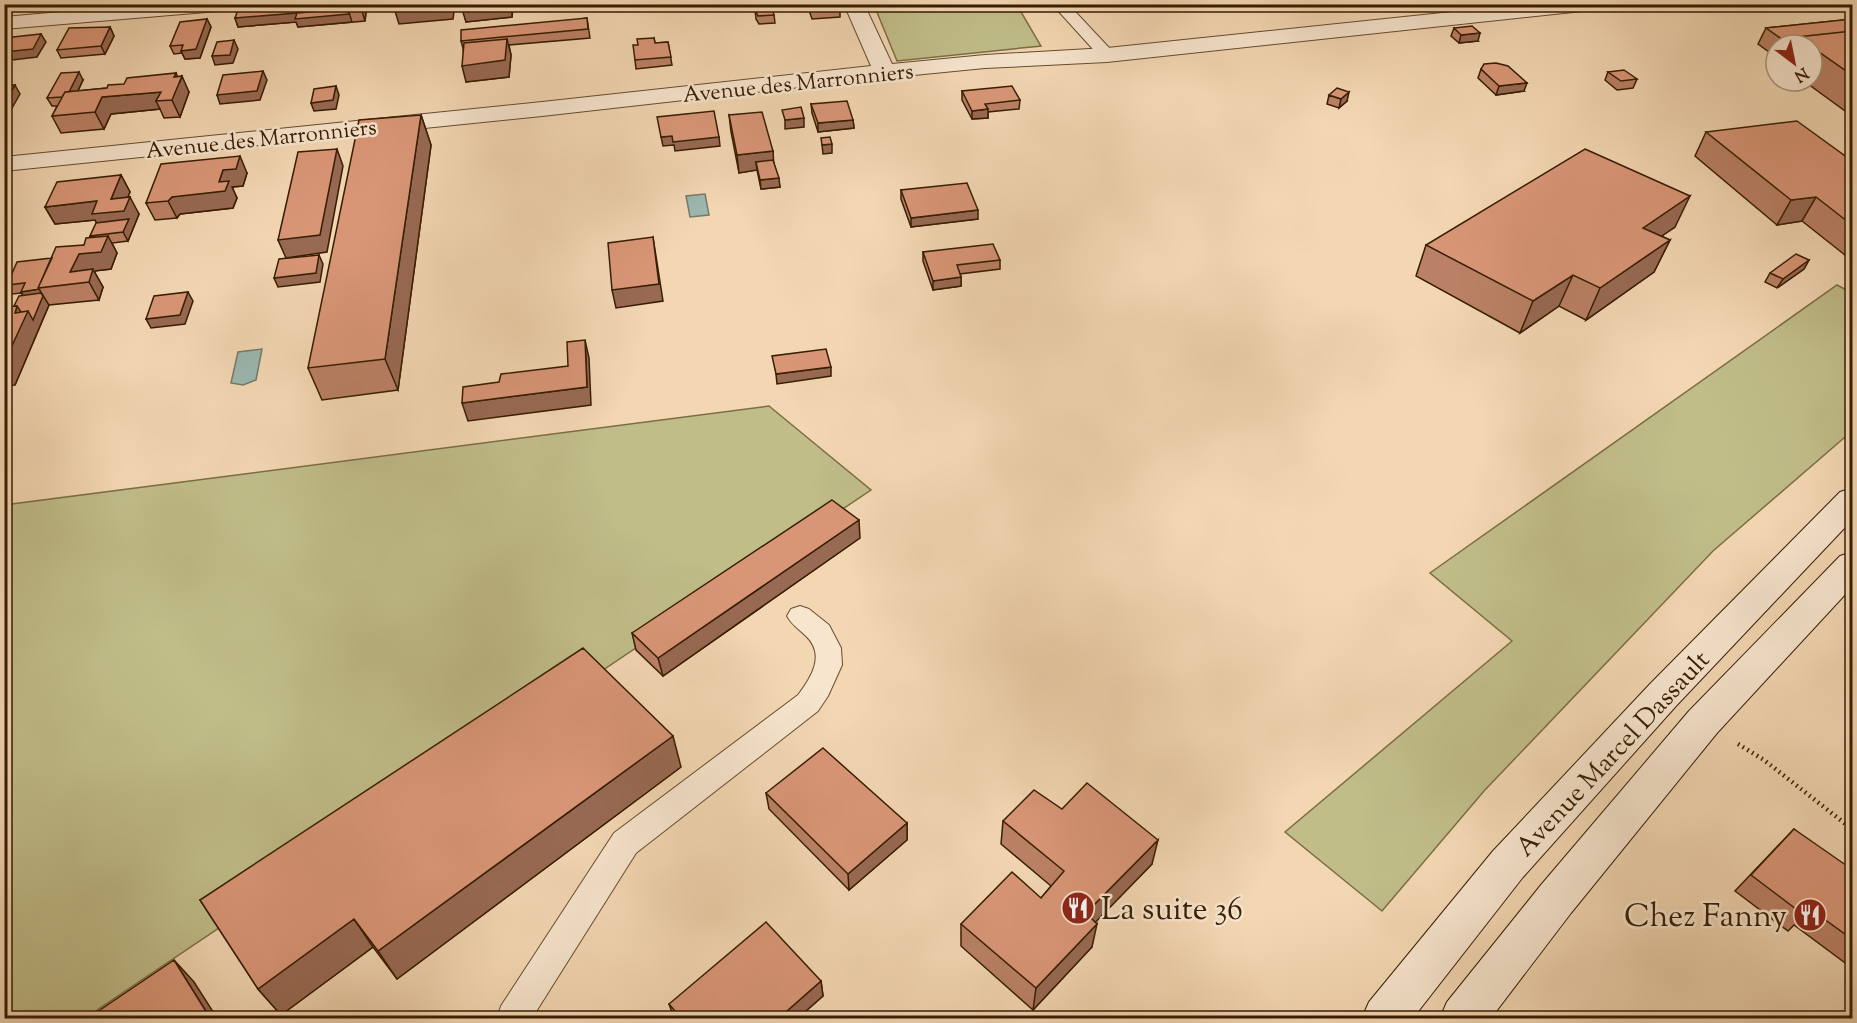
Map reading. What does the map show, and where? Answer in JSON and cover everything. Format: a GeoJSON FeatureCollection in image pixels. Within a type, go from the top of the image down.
{"type":"FeatureCollection","features":[{"type":"Feature","properties":{"kind":"street"},"geometry":{"type":"LineString","coordinates":[[4,23],[230,4]]}},
{"type":"Feature","properties":{"kind":"street"},"geometry":{"type":"LineString","coordinates":[[854,4],[885,72]]}},
{"type":"Feature","properties":{"kind":"street","name":"Avenue des Marronniers"},"geometry":{"type":"LineString","coordinates":[[4,164],[885,72],[1028,58],[1107,55],[1592,4]]}},
{"type":"Feature","properties":{"kind":"street","name":"Avenue Marcel Dassault"},"geometry":{"type":"LineString","coordinates":[[1385,1018],[1508,864],[1663,695],[1852,500]]}},
{"type":"Feature","properties":{"kind":"street","name":"Avenue Marcel Dassault"},"geometry":{"type":"LineString","coordinates":[[1463,1018],[1556,899],[1703,722],[1852,565]]}},
{"type":"Feature","properties":{"kind":"lane"},"geometry":{"type":"LineString","coordinates":[[1059,4],[1107,55]]}},
{"type":"Feature","properties":{"kind":"lane"},"geometry":{"type":"LineString","coordinates":[[513,1018],[625,843],[808,703],[824,680],[831,659],[824,638],[800,616]]}},
{"type":"Feature","properties":{"kind":"path"},"geometry":{"type":"LineString","coordinates":[[1703,722],[1764,760],[1852,830]]}},
{"type":"Feature","properties":{"kind":"shaded area"},"geometry":{"type":"Polygon","coordinates":[[[874,5],[1017,5],[1041,46],[897,61],[874,5]]]}},
{"type":"Feature","properties":{"kind":"shaded area"},"geometry":{"type":"Polygon","coordinates":[[[1837,285],[1852,293],[1852,431],[1713,551],[1484,791],[1382,911],[1285,832],[1512,641],[1430,573],[1837,285]]]}},
{"type":"Feature","properties":{"kind":"shaded area"},"geometry":{"type":"Polygon","coordinates":[[[769,406],[871,490],[85,1018],[5,1018],[4,505],[769,406]]]}},
{"type":"Feature","properties":{"kind":"water"},"geometry":{"type":"Polygon","coordinates":[[[705,194],[709,215],[690,217],[686,196],[705,194]]]}},
{"type":"Feature","properties":{"kind":"water"},"geometry":{"type":"Polygon","coordinates":[[[262,349],[256,380],[243,385],[231,383],[238,352],[262,349]]]}},
{"type":"Feature","properties":{"kind":"building"},"geometry":{"type":"Polygon","coordinates":[[[294,4],[297,13],[235,18],[239,7],[294,4]]]}},
{"type":"Feature","properties":{"kind":"building"},"geometry":{"type":"Polygon","coordinates":[[[395,4],[439,4],[394,8],[395,4]]]}},
{"type":"Feature","properties":{"kind":"building"},"geometry":{"type":"Polygon","coordinates":[[[809,4],[838,4],[840,9],[811,11],[809,4]]]}},
{"type":"Feature","properties":{"kind":"building"},"geometry":{"type":"Polygon","coordinates":[[[347,9],[349,14],[295,19],[297,13],[347,9]]]}},
{"type":"Feature","properties":{"kind":"building"},"geometry":{"type":"Polygon","coordinates":[[[772,9],[774,15],[758,16],[755,10],[772,9]]]}},
{"type":"Feature","properties":{"kind":"building"},"geometry":{"type":"Polygon","coordinates":[[[587,18],[588,29],[461,41],[461,30],[587,18]]]}},
{"type":"Feature","properties":{"kind":"building"},"geometry":{"type":"Polygon","coordinates":[[[207,19],[196,49],[181,51],[183,45],[170,46],[180,22],[207,19]]]}},
{"type":"Feature","properties":{"kind":"building"},"geometry":{"type":"Polygon","coordinates":[[[1852,19],[1852,31],[1824,34],[1773,33],[1766,28],[1852,19]]]}},
{"type":"Feature","properties":{"kind":"building"},"geometry":{"type":"Polygon","coordinates":[[[1472,26],[1480,33],[1461,35],[1454,28],[1472,26]]]}},
{"type":"Feature","properties":{"kind":"building"},"geometry":{"type":"Polygon","coordinates":[[[110,27],[101,46],[57,50],[69,28],[110,27]]]}},
{"type":"Feature","properties":{"kind":"building"},"geometry":{"type":"Polygon","coordinates":[[[1852,31],[1852,75],[1824,55],[1824,34],[1852,31]]]}},
{"type":"Feature","properties":{"kind":"building"},"geometry":{"type":"Polygon","coordinates":[[[41,34],[33,49],[4,52],[4,38],[41,34]]]}},
{"type":"Feature","properties":{"kind":"building"},"geometry":{"type":"Polygon","coordinates":[[[654,38],[655,43],[668,42],[671,57],[635,60],[633,45],[638,45],[637,39],[654,38]]]}},
{"type":"Feature","properties":{"kind":"building"},"geometry":{"type":"Polygon","coordinates":[[[507,39],[505,60],[462,66],[464,43],[507,39]]]}},
{"type":"Feature","properties":{"kind":"building"},"geometry":{"type":"Polygon","coordinates":[[[234,40],[230,55],[212,56],[217,42],[234,40]]]}},
{"type":"Feature","properties":{"kind":"building"},"geometry":{"type":"Polygon","coordinates":[[[1496,63],[1508,66],[1527,83],[1499,86],[1481,69],[1484,64],[1496,63]]]}},
{"type":"Feature","properties":{"kind":"building"},"geometry":{"type":"Polygon","coordinates":[[[1624,70],[1637,79],[1621,81],[1608,72],[1624,70]]]}},
{"type":"Feature","properties":{"kind":"building"},"geometry":{"type":"Polygon","coordinates":[[[263,71],[257,91],[217,95],[223,75],[263,71]]]}},
{"type":"Feature","properties":{"kind":"building"},"geometry":{"type":"Polygon","coordinates":[[[79,72],[69,92],[65,92],[62,97],[47,98],[61,73],[79,72]]]}},
{"type":"Feature","properties":{"kind":"building"},"geometry":{"type":"Polygon","coordinates":[[[176,73],[174,77],[182,76],[172,100],[156,101],[161,92],[102,97],[95,112],[52,116],[65,92],[107,88],[108,85],[124,84],[127,78],[176,73]]]}},
{"type":"Feature","properties":{"kind":"building"},"geometry":{"type":"Polygon","coordinates":[[[15,85],[4,104],[4,86],[15,85]]]}},
{"type":"Feature","properties":{"kind":"building"},"geometry":{"type":"Polygon","coordinates":[[[336,86],[333,100],[311,103],[314,89],[336,86]]]}},
{"type":"Feature","properties":{"kind":"building"},"geometry":{"type":"Polygon","coordinates":[[[1012,86],[1020,100],[985,104],[988,109],[972,111],[962,91],[1012,86]]]}},
{"type":"Feature","properties":{"kind":"building"},"geometry":{"type":"Polygon","coordinates":[[[1337,88],[1349,92],[1341,99],[1329,95],[1337,88]]]}},
{"type":"Feature","properties":{"kind":"building"},"geometry":{"type":"Polygon","coordinates":[[[847,101],[853,120],[818,123],[811,104],[847,101]]]}},
{"type":"Feature","properties":{"kind":"building"},"geometry":{"type":"Polygon","coordinates":[[[801,107],[804,118],[785,120],[782,110],[801,107]]]}},
{"type":"Feature","properties":{"kind":"building"},"geometry":{"type":"Polygon","coordinates":[[[714,111],[719,137],[673,142],[672,136],[661,137],[657,117],[714,111]]]}},
{"type":"Feature","properties":{"kind":"building"},"geometry":{"type":"Polygon","coordinates":[[[762,112],[773,151],[737,155],[729,115],[762,112]]]}},
{"type":"Feature","properties":{"kind":"building"},"geometry":{"type":"Polygon","coordinates":[[[421,115],[385,359],[308,368],[359,120],[421,115]]]}},
{"type":"Feature","properties":{"kind":"building"},"geometry":{"type":"Polygon","coordinates":[[[1797,121],[1852,161],[1852,225],[1816,197],[1791,200],[1706,132],[1797,121]]]}},
{"type":"Feature","properties":{"kind":"building"},"geometry":{"type":"Polygon","coordinates":[[[830,137],[832,144],[822,145],[821,138],[830,137]]]}},
{"type":"Feature","properties":{"kind":"building"},"geometry":{"type":"Polygon","coordinates":[[[337,149],[320,235],[278,240],[298,152],[337,149]]]}},
{"type":"Feature","properties":{"kind":"building"},"geometry":{"type":"Polygon","coordinates":[[[1585,149],[1690,196],[1643,228],[1670,240],[1600,288],[1573,275],[1533,301],[1426,245],[1585,149]]]}},
{"type":"Feature","properties":{"kind":"building"},"geometry":{"type":"Polygon","coordinates":[[[240,156],[236,169],[223,170],[219,182],[229,181],[225,191],[172,197],[168,201],[146,203],[161,164],[240,156]]]}},
{"type":"Feature","properties":{"kind":"building"},"geometry":{"type":"Polygon","coordinates":[[[773,160],[779,178],[760,180],[756,162],[773,160]]]}},
{"type":"Feature","properties":{"kind":"building"},"geometry":{"type":"Polygon","coordinates":[[[121,175],[111,199],[130,197],[124,211],[92,214],[97,201],[45,207],[57,182],[121,175]]]}},
{"type":"Feature","properties":{"kind":"building"},"geometry":{"type":"Polygon","coordinates":[[[967,183],[978,210],[911,218],[901,190],[967,183]]]}},
{"type":"Feature","properties":{"kind":"building"},"geometry":{"type":"Polygon","coordinates":[[[129,219],[123,232],[90,236],[96,223],[129,219]]]}},
{"type":"Feature","properties":{"kind":"building"},"geometry":{"type":"Polygon","coordinates":[[[108,236],[101,252],[79,254],[70,272],[93,269],[89,282],[38,288],[56,247],[84,245],[86,238],[108,236]]]}},
{"type":"Feature","properties":{"kind":"building"},"geometry":{"type":"Polygon","coordinates":[[[653,237],[659,284],[612,290],[608,243],[653,237]]]}},
{"type":"Feature","properties":{"kind":"building"},"geometry":{"type":"Polygon","coordinates":[[[993,244],[1000,260],[957,265],[961,277],[933,281],[923,252],[993,244]]]}},
{"type":"Feature","properties":{"kind":"building"},"geometry":{"type":"Polygon","coordinates":[[[1796,254],[1809,260],[1783,279],[1770,273],[1796,254]]]}},
{"type":"Feature","properties":{"kind":"building"},"geometry":{"type":"Polygon","coordinates":[[[319,255],[316,273],[274,278],[279,259],[319,255]]]}},
{"type":"Feature","properties":{"kind":"building"},"geometry":{"type":"Polygon","coordinates":[[[52,258],[39,289],[21,292],[25,283],[7,285],[17,262],[52,258]]]}},
{"type":"Feature","properties":{"kind":"building"},"geometry":{"type":"Polygon","coordinates":[[[188,292],[180,315],[146,319],[154,296],[188,292]]]}},
{"type":"Feature","properties":{"kind":"building"},"geometry":{"type":"Polygon","coordinates":[[[41,293],[43,296],[33,320],[28,311],[21,312],[17,306],[14,306],[19,296],[41,293]]]}},
{"type":"Feature","properties":{"kind":"building"},"geometry":{"type":"Polygon","coordinates":[[[17,306],[15,313],[28,311],[4,363],[4,307],[17,306]]]}},
{"type":"Feature","properties":{"kind":"building"},"geometry":{"type":"Polygon","coordinates":[[[585,340],[587,387],[462,403],[463,387],[499,382],[501,374],[568,366],[567,342],[585,340]]]}},
{"type":"Feature","properties":{"kind":"building"},"geometry":{"type":"Polygon","coordinates":[[[826,349],[831,367],[776,374],[772,356],[826,349]]]}},
{"type":"Feature","properties":{"kind":"building"},"geometry":{"type":"Polygon","coordinates":[[[832,500],[859,520],[658,658],[632,633],[832,500]]]}},
{"type":"Feature","properties":{"kind":"building"},"geometry":{"type":"Polygon","coordinates":[[[583,648],[673,736],[378,951],[354,919],[258,989],[200,900],[583,648]]]}},
{"type":"Feature","properties":{"kind":"building"},"geometry":{"type":"Polygon","coordinates":[[[823,748],[907,823],[848,874],[766,793],[823,748]]]}},
{"type":"Feature","properties":{"kind":"building","name":"La suite 36"},"geometry":{"type":"Polygon","coordinates":[[[1087,783],[1158,840],[1086,913],[1097,924],[1036,988],[961,924],[1012,872],[1041,898],[1064,871],[1003,821],[1034,790],[1062,809],[1087,783]]]}},
{"type":"Feature","properties":{"kind":"building"},"geometry":{"type":"Polygon","coordinates":[[[1794,829],[1850,868],[1846,872],[1852,877],[1852,939],[1810,909],[1804,915],[1751,875],[1794,829]]]}},
{"type":"Feature","properties":{"kind":"building"},"geometry":{"type":"Polygon","coordinates":[[[766,922],[821,981],[779,1018],[681,1018],[669,1004],[766,922]]]}},
{"type":"Feature","properties":{"kind":"building"},"geometry":{"type":"Polygon","coordinates":[[[174,960],[210,1018],[88,1018],[174,960]]]}},
{"type":"Feature","properties":{"kind":"place","name":"La suite 36"},"geometry":{"type":"Point","coordinates":[1078,908]}},
{"type":"Feature","properties":{"kind":"place","name":"Chez Fanny"},"geometry":{"type":"Point","coordinates":[1810,915]}}]}
